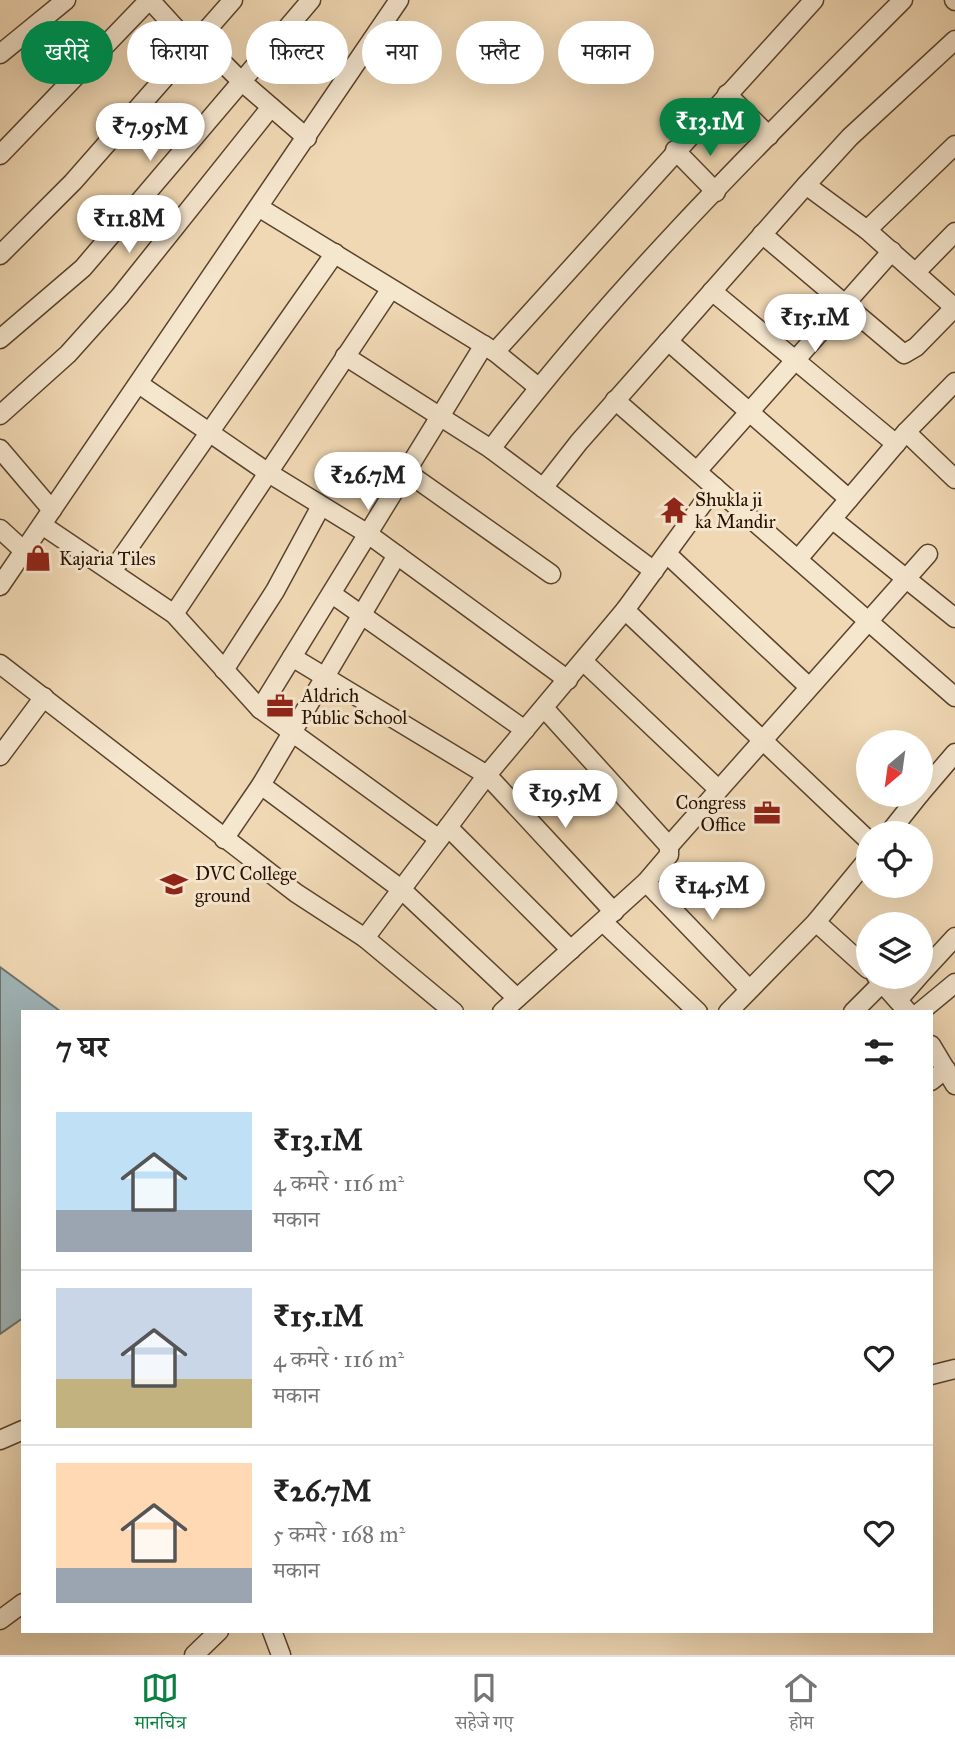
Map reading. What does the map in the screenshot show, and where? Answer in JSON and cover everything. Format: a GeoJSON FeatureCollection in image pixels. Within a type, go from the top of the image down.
{"type":"FeatureCollection","features":[{"type":"Feature","properties":{"kind":"street"},"geometry":{"type":"LineString","coordinates":[[0,54],[66,0]]}},
{"type":"Feature","properties":{"kind":"street"},"geometry":{"type":"LineString","coordinates":[[0,155],[149,0],[172,21]]}},
{"type":"Feature","properties":{"kind":"street"},"geometry":{"type":"LineString","coordinates":[[214,21],[233,0]]}},
{"type":"Feature","properties":{"kind":"street"},"geometry":{"type":"LineString","coordinates":[[0,339],[83,268],[311,0]]}},
{"type":"Feature","properties":{"kind":"street"},"geometry":{"type":"LineString","coordinates":[[0,586],[260,208],[399,0]]}},
{"type":"Feature","properties":{"kind":"street"},"geometry":{"type":"LineString","coordinates":[[260,709],[441,417],[490,349],[814,0]]}},
{"type":"Feature","properties":{"kind":"street"},"geometry":{"type":"LineString","coordinates":[[491,449],[538,387],[716,192],[903,0]]}},
{"type":"Feature","properties":{"kind":"street"},"geometry":{"type":"LineString","coordinates":[[543,488],[615,400],[850,137],[955,40]]}},
{"type":"Feature","properties":{"kind":"street"},"geometry":{"type":"LineString","coordinates":[[232,74],[307,138]]}},
{"type":"Feature","properties":{"kind":"street"},"geometry":{"type":"LineString","coordinates":[[0,255],[73,182],[158,84]]}},
{"type":"Feature","properties":{"kind":"street"},"geometry":{"type":"LineString","coordinates":[[727,94],[769,136]]}},
{"type":"Feature","properties":{"kind":"street"},"geometry":{"type":"LineString","coordinates":[[0,415],[68,354],[120,296],[271,107]]}},
{"type":"Feature","properties":{"kind":"street"},"geometry":{"type":"LineString","coordinates":[[867,230],[955,145]]}},
{"type":"Feature","properties":{"kind":"street"},"geometry":{"type":"LineString","coordinates":[[675,150],[716,192]]}},
{"type":"Feature","properties":{"kind":"street"},"geometry":{"type":"LineString","coordinates":[[762,234],[904,354],[916,347],[955,307],[867,230],[806,185]]}},
{"type":"Feature","properties":{"kind":"street"},"geometry":{"type":"LineString","coordinates":[[260,208],[490,349],[538,387]]}},
{"type":"Feature","properties":{"kind":"street"},"geometry":{"type":"LineString","coordinates":[[916,272],[955,232]]}},
{"type":"Feature","properties":{"kind":"street"},"geometry":{"type":"LineString","coordinates":[[697,471],[892,251]]}},
{"type":"Feature","properties":{"kind":"street"},"geometry":{"type":"LineString","coordinates":[[113,570],[335,253]]}},
{"type":"Feature","properties":{"kind":"street"},"geometry":{"type":"LineString","coordinates":[[174,614],[390,290]]}},
{"type":"Feature","properties":{"kind":"street"},"geometry":{"type":"LineString","coordinates":[[712,291],[794,362],[955,479]]}},
{"type":"Feature","properties":{"kind":"street"},"geometry":{"type":"LineString","coordinates":[[668,341],[849,499]]}},
{"type":"Feature","properties":{"kind":"street"},"geometry":{"type":"LineString","coordinates":[[345,356],[491,449],[654,571]]}},
{"type":"Feature","properties":{"kind":"street"},"geometry":{"type":"LineString","coordinates":[[798,559],[901,438],[955,382]]}},
{"type":"Feature","properties":{"kind":"street"},"geometry":{"type":"LineString","coordinates":[[139,384],[267,472],[368,534],[568,680]]}},
{"type":"Feature","properties":{"kind":"street"},"geometry":{"type":"LineString","coordinates":[[615,400],[955,697]]}},
{"type":"Feature","properties":{"kind":"street"},"geometry":{"type":"LineString","coordinates":[[0,449],[47,518],[174,614],[260,709],[290,733],[443,833],[571,950]]}},
{"type":"Feature","properties":{"kind":"street"},"geometry":{"type":"LineString","coordinates":[[408,473],[551,574]]}},
{"type":"Feature","properties":{"kind":"street"},"geometry":{"type":"LineString","coordinates":[[365,938],[487,775],[625,610],[715,487]]}},
{"type":"Feature","properties":{"kind":"street"},"geometry":{"type":"LineString","coordinates":[[224,670],[275,591],[321,506]]}},
{"type":"Feature","properties":{"kind":"street"},"geometry":{"type":"LineString","coordinates":[[832,519],[955,618]]}},
{"type":"Feature","properties":{"kind":"street"},"geometry":{"type":"LineString","coordinates":[[0,529],[24,551]]}},
{"type":"Feature","properties":{"kind":"street"},"geometry":{"type":"LineString","coordinates":[[667,554],[809,687]]}},
{"type":"Feature","properties":{"kind":"street"},"geometry":{"type":"LineString","coordinates":[[504,1010],[665,863],[669,846],[928,554]]}},
{"type":"Feature","properties":{"kind":"street"},"geometry":{"type":"LineString","coordinates":[[224,839],[261,785],[397,555]]}},
{"type":"Feature","properties":{"kind":"street"},"geometry":{"type":"LineString","coordinates":[[332,594],[526,730]]}},
{"type":"Feature","properties":{"kind":"street"},"geometry":{"type":"LineString","coordinates":[[625,610],[856,829]]}},
{"type":"Feature","properties":{"kind":"street"},"geometry":{"type":"LineString","coordinates":[[292,657],[322,678],[487,775],[608,917],[696,1010]]}},
{"type":"Feature","properties":{"kind":"street"},"geometry":{"type":"LineString","coordinates":[[584,662],[718,789]]}},
{"type":"Feature","properties":{"kind":"street"},"geometry":{"type":"LineString","coordinates":[[0,664],[224,839],[296,893],[365,938],[452,1010]]}},
{"type":"Feature","properties":{"kind":"street"},"geometry":{"type":"LineString","coordinates":[[0,756],[44,697]]}},
{"type":"Feature","properties":{"kind":"street"},"geometry":{"type":"LineString","coordinates":[[544,708],[669,846]]}},
{"type":"Feature","properties":{"kind":"street"},"geometry":{"type":"LineString","coordinates":[[933,782],[951,765]]}},
{"type":"Feature","properties":{"kind":"street"},"geometry":{"type":"LineString","coordinates":[[261,785],[401,889],[517,998]]}},
{"type":"Feature","properties":{"kind":"street"},"geometry":{"type":"LineString","coordinates":[[899,821],[910,807]]}},
{"type":"Feature","properties":{"kind":"street"},"geometry":{"type":"LineString","coordinates":[[729,1010],[816,922],[856,874]]}},
{"type":"Feature","properties":{"kind":"street"},"geometry":{"type":"LineString","coordinates":[[646,882],[750,989]]}},
{"type":"Feature","properties":{"kind":"street"},"geometry":{"type":"LineString","coordinates":[[816,922],[856,958]]}},
{"type":"Feature","properties":{"kind":"street"},"geometry":{"type":"LineString","coordinates":[[933,962],[955,937]]}},
{"type":"Feature","properties":{"kind":"street"},"geometry":{"type":"LineString","coordinates":[[922,1010],[955,983]]}},
{"type":"Feature","properties":{"kind":"street"},"geometry":{"type":"LineString","coordinates":[[855,1010],[871,989]]}},
{"type":"Feature","properties":{"kind":"street"},"geometry":{"type":"LineString","coordinates":[[888,989],[903,1006],[913,989]]}},
{"type":"Feature","properties":{"kind":"street"},"geometry":{"type":"LineString","coordinates":[[933,1048],[952,1076],[933,1081]]}},
{"type":"Feature","properties":{"kind":"street"},"geometry":{"type":"LineString","coordinates":[[933,1374],[955,1369]]}},
{"type":"Feature","properties":{"kind":"street"},"geometry":{"type":"LineString","coordinates":[[3,1439],[21,1431]]}},
{"type":"Feature","properties":{"kind":"street"},"geometry":{"type":"LineString","coordinates":[[3,1439],[21,1447]]}},
{"type":"Feature","properties":{"kind":"street"},"geometry":{"type":"LineString","coordinates":[[0,1620],[21,1604]]}},
{"type":"Feature","properties":{"kind":"street"},"geometry":{"type":"LineString","coordinates":[[194,1655],[217,1633]]}},
{"type":"Feature","properties":{"kind":"street"},"geometry":{"type":"LineString","coordinates":[[273,1633],[281,1655]]}},
{"type":"Feature","properties":{"kind":"water"},"geometry":{"type":"Polygon","coordinates":[[[0,967],[59,1010],[21,1010],[21,1319],[0,1334],[0,967]]]}},
{"type":"Feature","properties":{"kind":"place","name":"Shukla ji ka Mandir"},"geometry":{"type":"Point","coordinates":[674,510]}},
{"type":"Feature","properties":{"kind":"place","name":"Kajaria Tiles"},"geometry":{"type":"Point","coordinates":[38,558]}},
{"type":"Feature","properties":{"kind":"place","name":"Aldrich Public School"},"geometry":{"type":"Point","coordinates":[280,706]}},
{"type":"Feature","properties":{"kind":"place","name":"Congress Office"},"geometry":{"type":"Point","coordinates":[767,813]}},
{"type":"Feature","properties":{"kind":"place","name":"DVC College ground"},"geometry":{"type":"Point","coordinates":[174,884]}}]}
